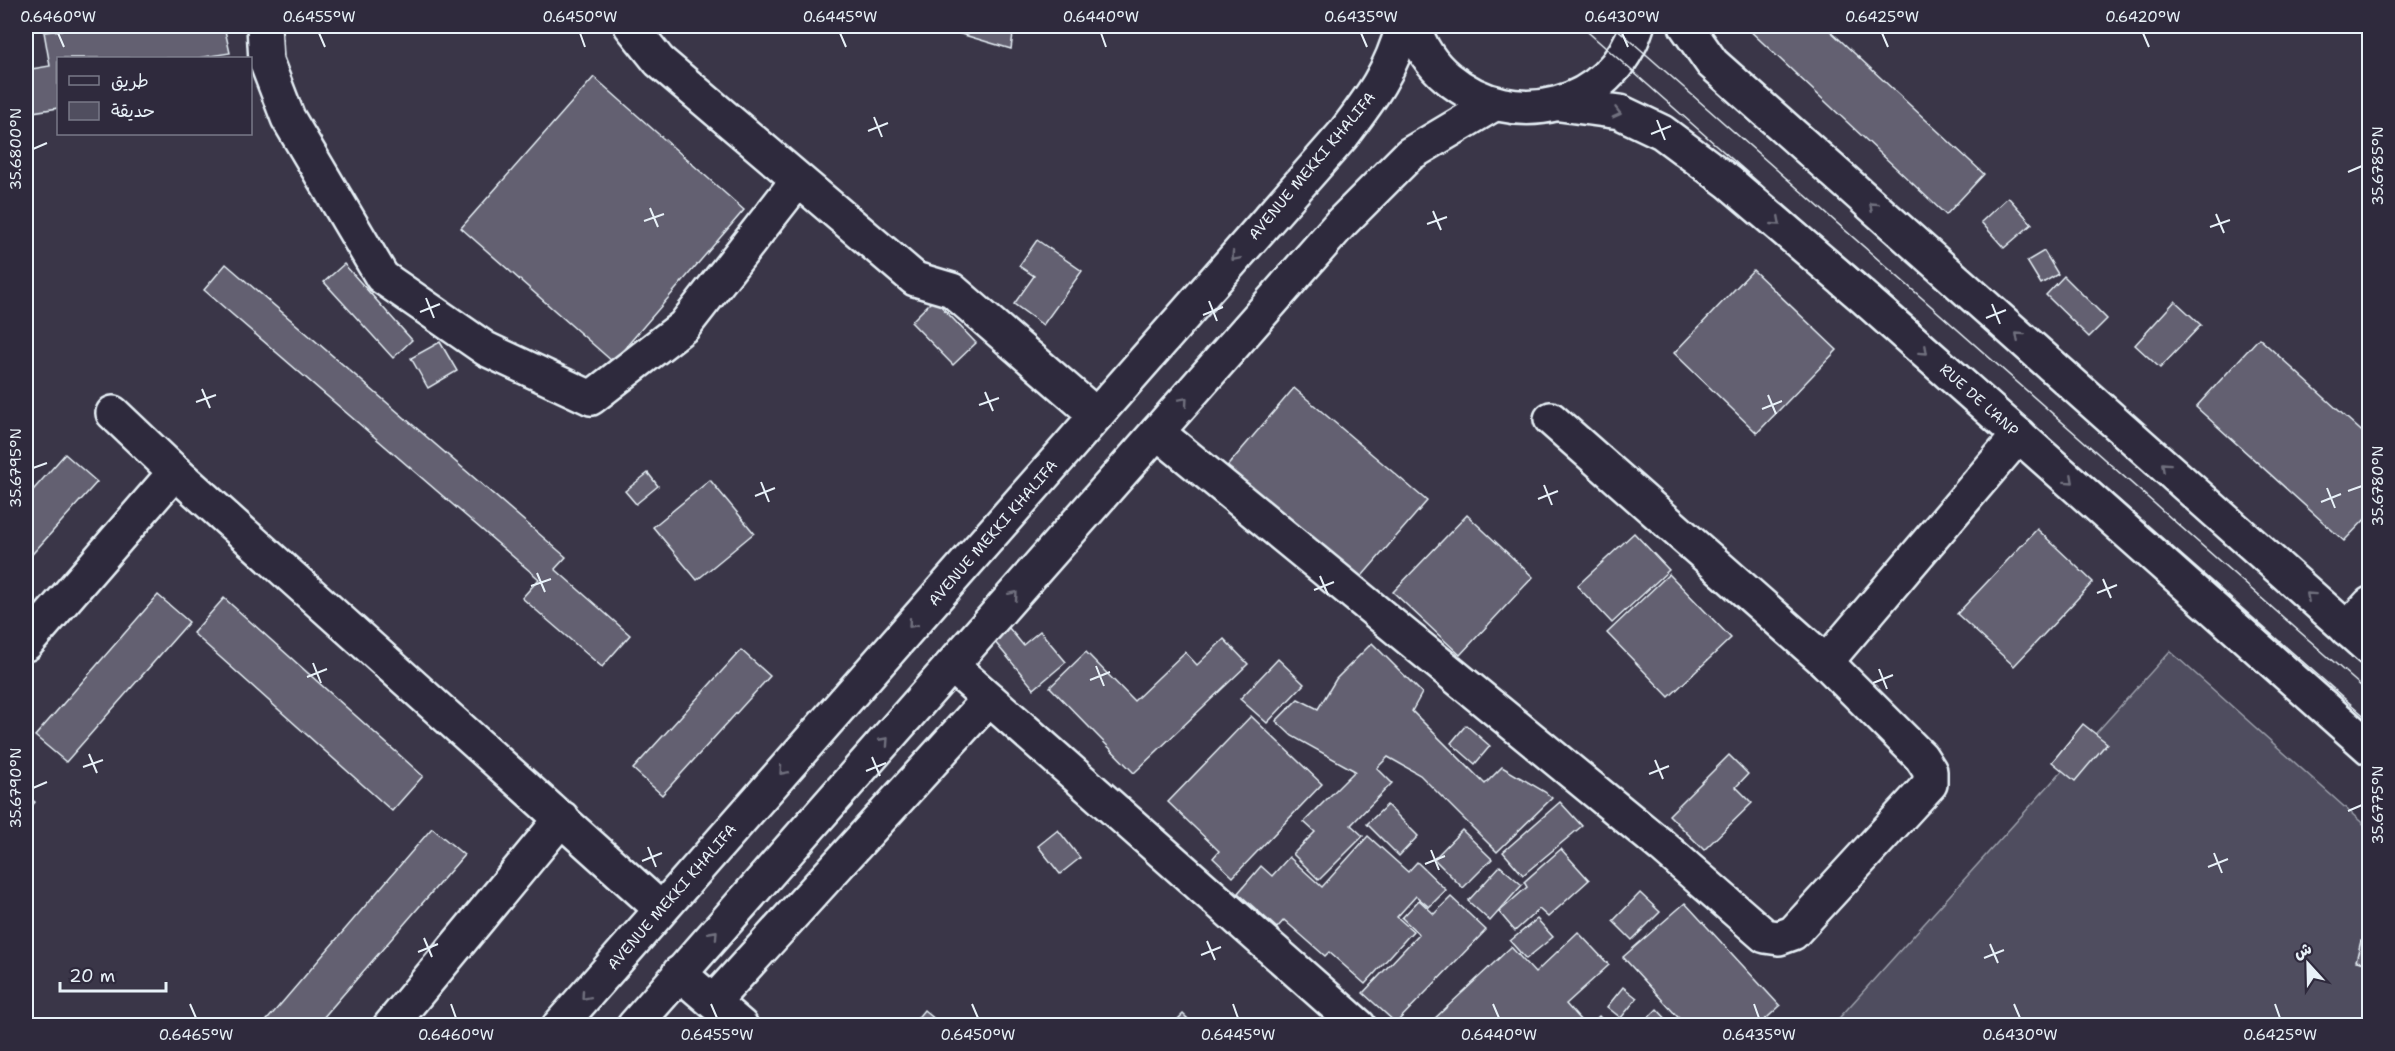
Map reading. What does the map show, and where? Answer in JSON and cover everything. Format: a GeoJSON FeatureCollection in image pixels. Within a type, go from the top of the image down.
{"type":"FeatureCollection","features":[{"type":"Feature","properties":{"kind":"main road"},"geometry":{"type":"LineString","coordinates":[[264,26],[266,61],[288,118],[382,277],[486,349],[591,398],[684,326],[798,180]]}},
{"type":"Feature","properties":{"kind":"main road"},"geometry":{"type":"LineString","coordinates":[[632,26],[659,61],[915,279],[952,290],[1096,415]]}},
{"type":"Feature","properties":{"kind":"main road","name":"AVENUE MEKKI KHALIFA"},"geometry":{"type":"LineString","coordinates":[[559,1026],[1342,136],[1375,92],[1396,53],[1403,26]]}},
{"type":"Feature","properties":{"kind":"main road"},"geometry":{"type":"LineString","coordinates":[[1414,26],[1417,36],[1436,68],[1464,91],[1494,104],[1527,109],[1560,104],[1590,90],[1621,61],[1632,42],[1637,26]]}},
{"type":"Feature","properties":{"kind":"main road"},"geometry":{"type":"LineString","coordinates":[[1686,26],[1712,63],[2358,639],[2370,604]]}},
{"type":"Feature","properties":{"kind":"main road"},"geometry":{"type":"LineString","coordinates":[[633,1026],[1341,223],[1410,154],[1494,104]]}},
{"type":"Feature","properties":{"kind":"main road","name":"RUE DE L'ANP"},"geometry":{"type":"LineString","coordinates":[[1560,104],[1620,112],[1662,132],[1738,189],[2019,435],[2370,748]]}},
{"type":"Feature","properties":{"kind":"main road"},"geometry":{"type":"LineString","coordinates":[[113,413],[175,472],[662,909]]}},
{"type":"Feature","properties":{"kind":"main road"},"geometry":{"type":"LineString","coordinates":[[1157,432],[1662,846],[1765,936],[1779,938],[1793,933],[1930,784],[1930,771],[1921,757],[1826,662],[1551,418]]}},
{"type":"Feature","properties":{"kind":"main road"},"geometry":{"type":"LineString","coordinates":[[1826,662],[2019,435]]}},
{"type":"Feature","properties":{"kind":"main road"},"geometry":{"type":"LineString","coordinates":[[26,644],[175,472]]}},
{"type":"Feature","properties":{"kind":"main road"},"geometry":{"type":"LineString","coordinates":[[952,666],[1359,1026]]}},
{"type":"Feature","properties":{"kind":"main road"},"geometry":{"type":"LineString","coordinates":[[713,1002],[989,699]]}},
{"type":"Feature","properties":{"kind":"main road"},"geometry":{"type":"LineString","coordinates":[[390,1026],[562,818]]}},
{"type":"Feature","properties":{"kind":"main road"},"geometry":{"type":"LineString","coordinates":[[679,973],[741,1026]]}},
{"type":"Feature","properties":{"kind":"green space"},"geometry":{"type":"Polygon","coordinates":[[[2170,651],[2369,829],[2369,1025],[1832,1026],[2170,651]]]}},
{"type":"Feature","properties":{"kind":"building"},"geometry":{"type":"Polygon","coordinates":[[[100,26],[224,26],[230,53],[204,57],[57,57],[57,108],[26,113],[26,70],[50,66],[44,32],[100,26]]]}},
{"type":"Feature","properties":{"kind":"building"},"geometry":{"type":"Polygon","coordinates":[[[934,26],[1014,26],[1011,49],[934,26]]]}},
{"type":"Feature","properties":{"kind":"building"},"geometry":{"type":"Polygon","coordinates":[[[1745,26],[1825,26],[1984,174],[1946,215],[1745,26]]]}},
{"type":"Feature","properties":{"kind":"building"},"geometry":{"type":"Polygon","coordinates":[[[594,77],[744,210],[613,362],[461,228],[594,77]]]}},
{"type":"Feature","properties":{"kind":"building"},"geometry":{"type":"Polygon","coordinates":[[[2008,197],[2032,224],[2004,248],[1981,222],[2008,197]]]}},
{"type":"Feature","properties":{"kind":"building"},"geometry":{"type":"Polygon","coordinates":[[[1037,240],[1082,271],[1043,325],[1014,304],[1034,276],[1019,266],[1037,240]]]}},
{"type":"Feature","properties":{"kind":"building"},"geometry":{"type":"Polygon","coordinates":[[[2044,251],[2058,274],[2041,284],[2027,261],[2044,251]]]}},
{"type":"Feature","properties":{"kind":"building"},"geometry":{"type":"Polygon","coordinates":[[[226,264],[566,557],[555,569],[630,635],[602,667],[522,598],[539,579],[204,290],[226,264]]]}},
{"type":"Feature","properties":{"kind":"building"},"geometry":{"type":"Polygon","coordinates":[[[344,264],[412,340],[393,358],[324,282],[344,264]]]}},
{"type":"Feature","properties":{"kind":"building"},"geometry":{"type":"Polygon","coordinates":[[[1753,270],[1837,350],[1757,433],[1674,353],[1753,270]]]}},
{"type":"Feature","properties":{"kind":"building"},"geometry":{"type":"Polygon","coordinates":[[[2064,276],[2107,319],[2089,337],[2046,295],[2064,276]]]}},
{"type":"Feature","properties":{"kind":"building"},"geometry":{"type":"Polygon","coordinates":[[[934,299],[976,343],[953,365],[911,322],[934,299]]]}},
{"type":"Feature","properties":{"kind":"building"},"geometry":{"type":"Polygon","coordinates":[[[2175,301],[2201,325],[2160,368],[2135,345],[2175,301]]]}},
{"type":"Feature","properties":{"kind":"building"},"geometry":{"type":"Polygon","coordinates":[[[2259,338],[2370,439],[2370,514],[2344,541],[2196,407],[2259,338]]]}},
{"type":"Feature","properties":{"kind":"building"},"geometry":{"type":"Polygon","coordinates":[[[440,342],[457,371],[428,388],[411,358],[440,342]]]}},
{"type":"Feature","properties":{"kind":"building"},"geometry":{"type":"Polygon","coordinates":[[[1294,388],[1427,501],[1356,583],[1224,470],[1294,388]]]}},
{"type":"Feature","properties":{"kind":"building"},"geometry":{"type":"Polygon","coordinates":[[[65,454],[97,482],[26,561],[26,498],[65,454]]]}},
{"type":"Feature","properties":{"kind":"building"},"geometry":{"type":"Polygon","coordinates":[[[648,473],[658,486],[636,504],[625,491],[648,473]]]}},
{"type":"Feature","properties":{"kind":"building"},"geometry":{"type":"Polygon","coordinates":[[[710,480],[754,533],[697,580],[653,527],[710,480]]]}},
{"type":"Feature","properties":{"kind":"building"},"geometry":{"type":"Polygon","coordinates":[[[1467,515],[1533,577],[1460,655],[1393,592],[1467,515]]]}},
{"type":"Feature","properties":{"kind":"building"},"geometry":{"type":"Polygon","coordinates":[[[2037,529],[2093,582],[2014,666],[1957,614],[2037,529]]]}},
{"type":"Feature","properties":{"kind":"building"},"geometry":{"type":"Polygon","coordinates":[[[1634,533],[1669,570],[1612,623],[1577,586],[1634,533]]]}},
{"type":"Feature","properties":{"kind":"building"},"geometry":{"type":"Polygon","coordinates":[[[1669,574],[1731,638],[1669,697],[1607,633],[1669,574]]]}},
{"type":"Feature","properties":{"kind":"building"},"geometry":{"type":"Polygon","coordinates":[[[158,595],[189,622],[66,762],[35,736],[158,595]]]}},
{"type":"Feature","properties":{"kind":"building"},"geometry":{"type":"Polygon","coordinates":[[[224,598],[423,776],[392,811],[193,633],[224,598]]]}},
{"type":"Feature","properties":{"kind":"building"},"geometry":{"type":"Polygon","coordinates":[[[1004,622],[1023,645],[1040,631],[1066,662],[1034,689],[989,635],[1004,622]]]}},
{"type":"Feature","properties":{"kind":"building"},"geometry":{"type":"Polygon","coordinates":[[[1224,639],[1248,664],[1134,773],[1050,687],[1086,652],[1134,701],[1185,652],[1197,665],[1224,639]]]}},
{"type":"Feature","properties":{"kind":"building"},"geometry":{"type":"Polygon","coordinates":[[[1372,643],[1422,693],[1412,711],[1485,784],[1502,767],[1552,798],[1497,852],[1420,775],[1388,757],[1377,768],[1392,783],[1351,825],[1363,836],[1319,880],[1293,854],[1315,832],[1304,822],[1355,771],[1292,736],[1276,721],[1298,699],[1318,709],[1336,679],[1372,643]]]}},
{"type":"Feature","properties":{"kind":"building"},"geometry":{"type":"Polygon","coordinates":[[[741,650],[770,676],[662,795],[633,769],[741,650]]]}},
{"type":"Feature","properties":{"kind":"building"},"geometry":{"type":"Polygon","coordinates":[[[1278,659],[1304,684],[1267,723],[1240,699],[1278,659]]]}},
{"type":"Feature","properties":{"kind":"building"},"geometry":{"type":"Polygon","coordinates":[[[1251,716],[1322,784],[1233,877],[1213,858],[1219,851],[1168,802],[1251,716]]]}},
{"type":"Feature","properties":{"kind":"building"},"geometry":{"type":"Polygon","coordinates":[[[2083,724],[2107,743],[2075,781],[2052,762],[2083,724]]]}},
{"type":"Feature","properties":{"kind":"building"},"geometry":{"type":"Polygon","coordinates":[[[1466,725],[1490,746],[1475,764],[1451,743],[1466,725]]]}},
{"type":"Feature","properties":{"kind":"building"},"geometry":{"type":"Polygon","coordinates":[[[1729,755],[1748,774],[1736,787],[1752,803],[1704,850],[1669,815],[1729,755]]]}},
{"type":"Feature","properties":{"kind":"building"},"geometry":{"type":"Polygon","coordinates":[[[26,795],[35,802],[26,813],[26,795]]]}},
{"type":"Feature","properties":{"kind":"building"},"geometry":{"type":"Polygon","coordinates":[[[1560,802],[1582,826],[1523,875],[1503,852],[1560,802]]]}},
{"type":"Feature","properties":{"kind":"building"},"geometry":{"type":"Polygon","coordinates":[[[1387,805],[1418,836],[1399,856],[1367,824],[1387,805]]]}},
{"type":"Feature","properties":{"kind":"building"},"geometry":{"type":"Polygon","coordinates":[[[432,828],[464,855],[316,1026],[262,1026],[432,828]]]}},
{"type":"Feature","properties":{"kind":"building"},"geometry":{"type":"Polygon","coordinates":[[[1058,830],[1080,858],[1060,874],[1038,846],[1058,830]]]}},
{"type":"Feature","properties":{"kind":"building"},"geometry":{"type":"Polygon","coordinates":[[[1462,830],[1492,859],[1463,888],[1434,859],[1462,830]]]}},
{"type":"Feature","properties":{"kind":"building"},"geometry":{"type":"Polygon","coordinates":[[[1368,836],[1408,872],[1417,862],[1446,890],[1429,907],[1416,896],[1397,917],[1413,931],[1365,984],[1329,952],[1325,956],[1284,920],[1277,928],[1238,893],[1261,866],[1272,876],[1289,857],[1322,887],[1368,836]]]}},
{"type":"Feature","properties":{"kind":"building"},"geometry":{"type":"Polygon","coordinates":[[[1561,849],[1589,880],[1548,917],[1539,909],[1515,931],[1499,912],[1527,887],[1524,882],[1561,849]]]}},
{"type":"Feature","properties":{"kind":"building"},"geometry":{"type":"Polygon","coordinates":[[[1500,866],[1522,885],[1490,921],[1468,901],[1500,866]]]}},
{"type":"Feature","properties":{"kind":"building"},"geometry":{"type":"Polygon","coordinates":[[[1640,893],[1660,912],[1632,940],[1613,921],[1640,893]]]}},
{"type":"Feature","properties":{"kind":"building"},"geometry":{"type":"Polygon","coordinates":[[[1451,897],[1486,930],[1396,1023],[1363,993],[1419,934],[1402,918],[1419,900],[1434,914],[1451,897]]]}},
{"type":"Feature","properties":{"kind":"building"},"geometry":{"type":"Polygon","coordinates":[[[1685,903],[1780,1006],[1758,1026],[1686,1026],[1623,957],[1685,903]]]}},
{"type":"Feature","properties":{"kind":"building"},"geometry":{"type":"Polygon","coordinates":[[[1537,919],[1553,937],[1526,959],[1510,941],[1537,919]]]}},
{"type":"Feature","properties":{"kind":"building"},"geometry":{"type":"Polygon","coordinates":[[[1578,932],[1609,965],[1566,1004],[1582,1022],[1578,1026],[1436,1026],[1432,1021],[1511,947],[1535,973],[1578,932]]]}},
{"type":"Feature","properties":{"kind":"building"},"geometry":{"type":"Polygon","coordinates":[[[2361,941],[2370,943],[2370,964],[2356,961],[2361,941]]]}},
{"type":"Feature","properties":{"kind":"building"},"geometry":{"type":"Polygon","coordinates":[[[1623,987],[1637,998],[1621,1018],[1607,1007],[1623,987]]]}},
{"type":"Feature","properties":{"kind":"building"},"geometry":{"type":"Polygon","coordinates":[[[1657,1009],[1673,1026],[1640,1026],[1657,1009]]]}},
{"type":"Feature","properties":{"kind":"building"},"geometry":{"type":"Polygon","coordinates":[[[924,1010],[943,1026],[911,1026],[924,1010]]]}},
{"type":"Feature","properties":{"kind":"building"},"geometry":{"type":"Polygon","coordinates":[[[1183,1014],[1195,1026],[1171,1026],[1183,1014]]]}},
{"type":"Feature","properties":{"kind":"building"},"geometry":{"type":"Polygon","coordinates":[[[1599,1016],[1608,1026],[1589,1026],[1599,1016]]]}},
{"type":"Feature","properties":{"kind":"tram line"},"geometry":{"type":"LineString","coordinates":[[1581,26],[2370,721]]}},
{"type":"Feature","properties":{"kind":"tram line"},"geometry":{"type":"LineString","coordinates":[[1614,26],[2370,694]]}}]}
